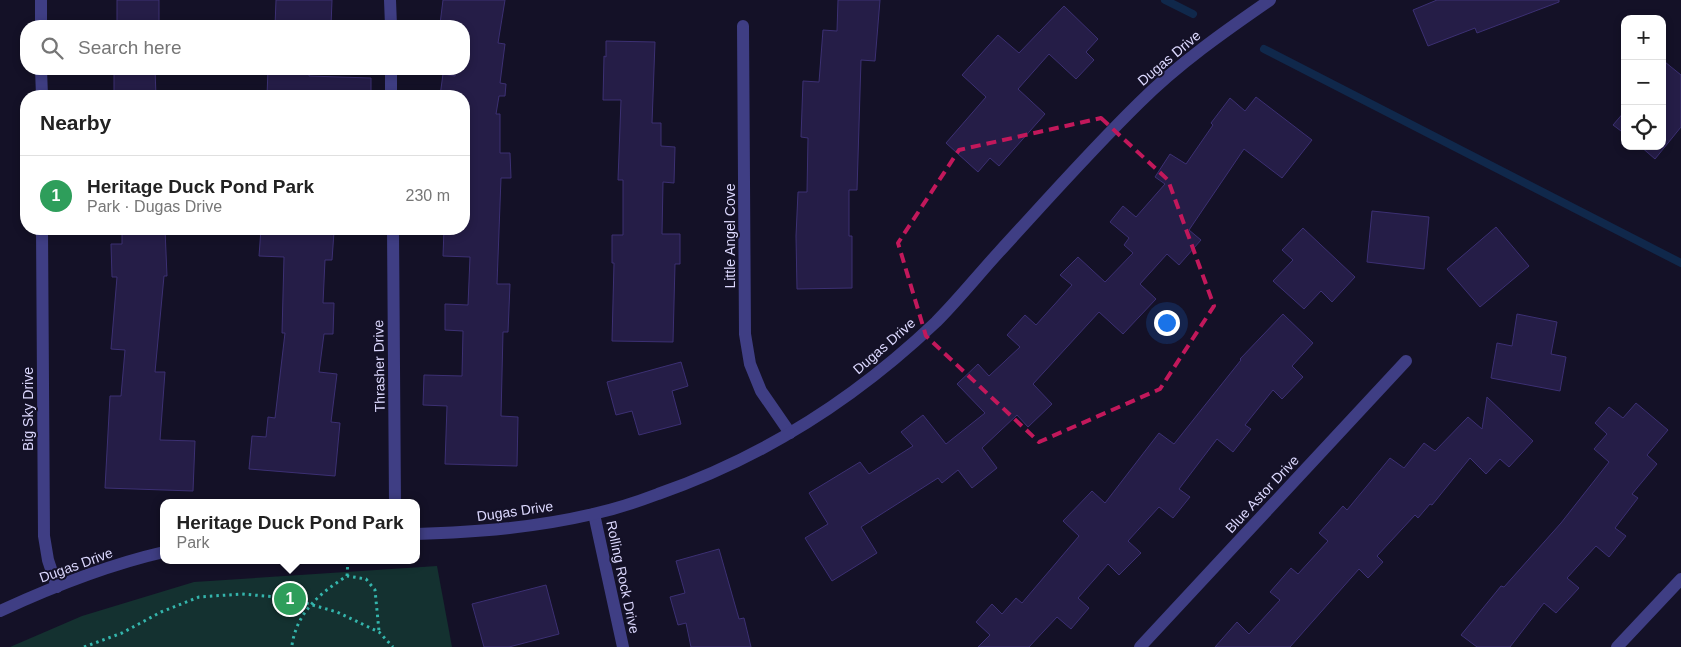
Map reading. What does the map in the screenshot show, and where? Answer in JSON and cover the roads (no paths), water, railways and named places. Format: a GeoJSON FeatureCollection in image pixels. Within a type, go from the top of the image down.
{"type":"FeatureCollection","features":[{"type":"Feature","properties":{"kind":"street"},"geometry":{"type":"LineString","coordinates":[[41,0],[41,20]]}},
{"type":"Feature","properties":{"kind":"street"},"geometry":{"type":"LineString","coordinates":[[390,0],[391,20]]}},
{"type":"Feature","properties":{"kind":"street","name":"Dugas Drive"},"geometry":{"type":"LineString","coordinates":[[420,534],[509,529],[594,514],[685,485],[752,454],[846,398],[930,327],[1140,102],[1206,46],[1270,0]]}},
{"type":"Feature","properties":{"kind":"street","name":"Little Angel Cove"},"geometry":{"type":"LineString","coordinates":[[743,26],[745,334],[750,364],[761,392],[790,433]]}},
{"type":"Feature","properties":{"kind":"street"},"geometry":{"type":"LineString","coordinates":[[42,75],[42,90]]}},
{"type":"Feature","properties":{"kind":"street"},"geometry":{"type":"LineString","coordinates":[[391,75],[391,90]]}},
{"type":"Feature","properties":{"kind":"street","name":"Big Sky Drive"},"geometry":{"type":"LineString","coordinates":[[42,235],[44,536],[48,560],[57,587]]}},
{"type":"Feature","properties":{"kind":"street","name":"Thrasher Drive"},"geometry":{"type":"LineString","coordinates":[[393,235],[395,499]]}},
{"type":"Feature","properties":{"kind":"street","name":"Blue Astor Drive"},"geometry":{"type":"LineString","coordinates":[[1140,647],[1406,361]]}},
{"type":"Feature","properties":{"kind":"street","name":"Rolling Rock Drive"},"geometry":{"type":"LineString","coordinates":[[594,514],[624,647]]}},
{"type":"Feature","properties":{"kind":"street","name":"Dugas Drive"},"geometry":{"type":"LineString","coordinates":[[0,612],[57,587],[139,558],[160,553]]}},
{"type":"Feature","properties":{"kind":"street"},"geometry":{"type":"LineString","coordinates":[[1617,647],[1681,579]]}},
{"type":"Feature","properties":{"kind":"waterway"},"geometry":{"type":"LineString","coordinates":[[1165,0],[1193,14]]}},
{"type":"Feature","properties":{"kind":"waterway"},"geometry":{"type":"LineString","coordinates":[[1264,49],[1681,263]]}},
{"type":"Feature","properties":{"kind":"place","name":"Heritage Duck Pond Park"},"geometry":{"type":"Point","coordinates":[290,599]}}]}
